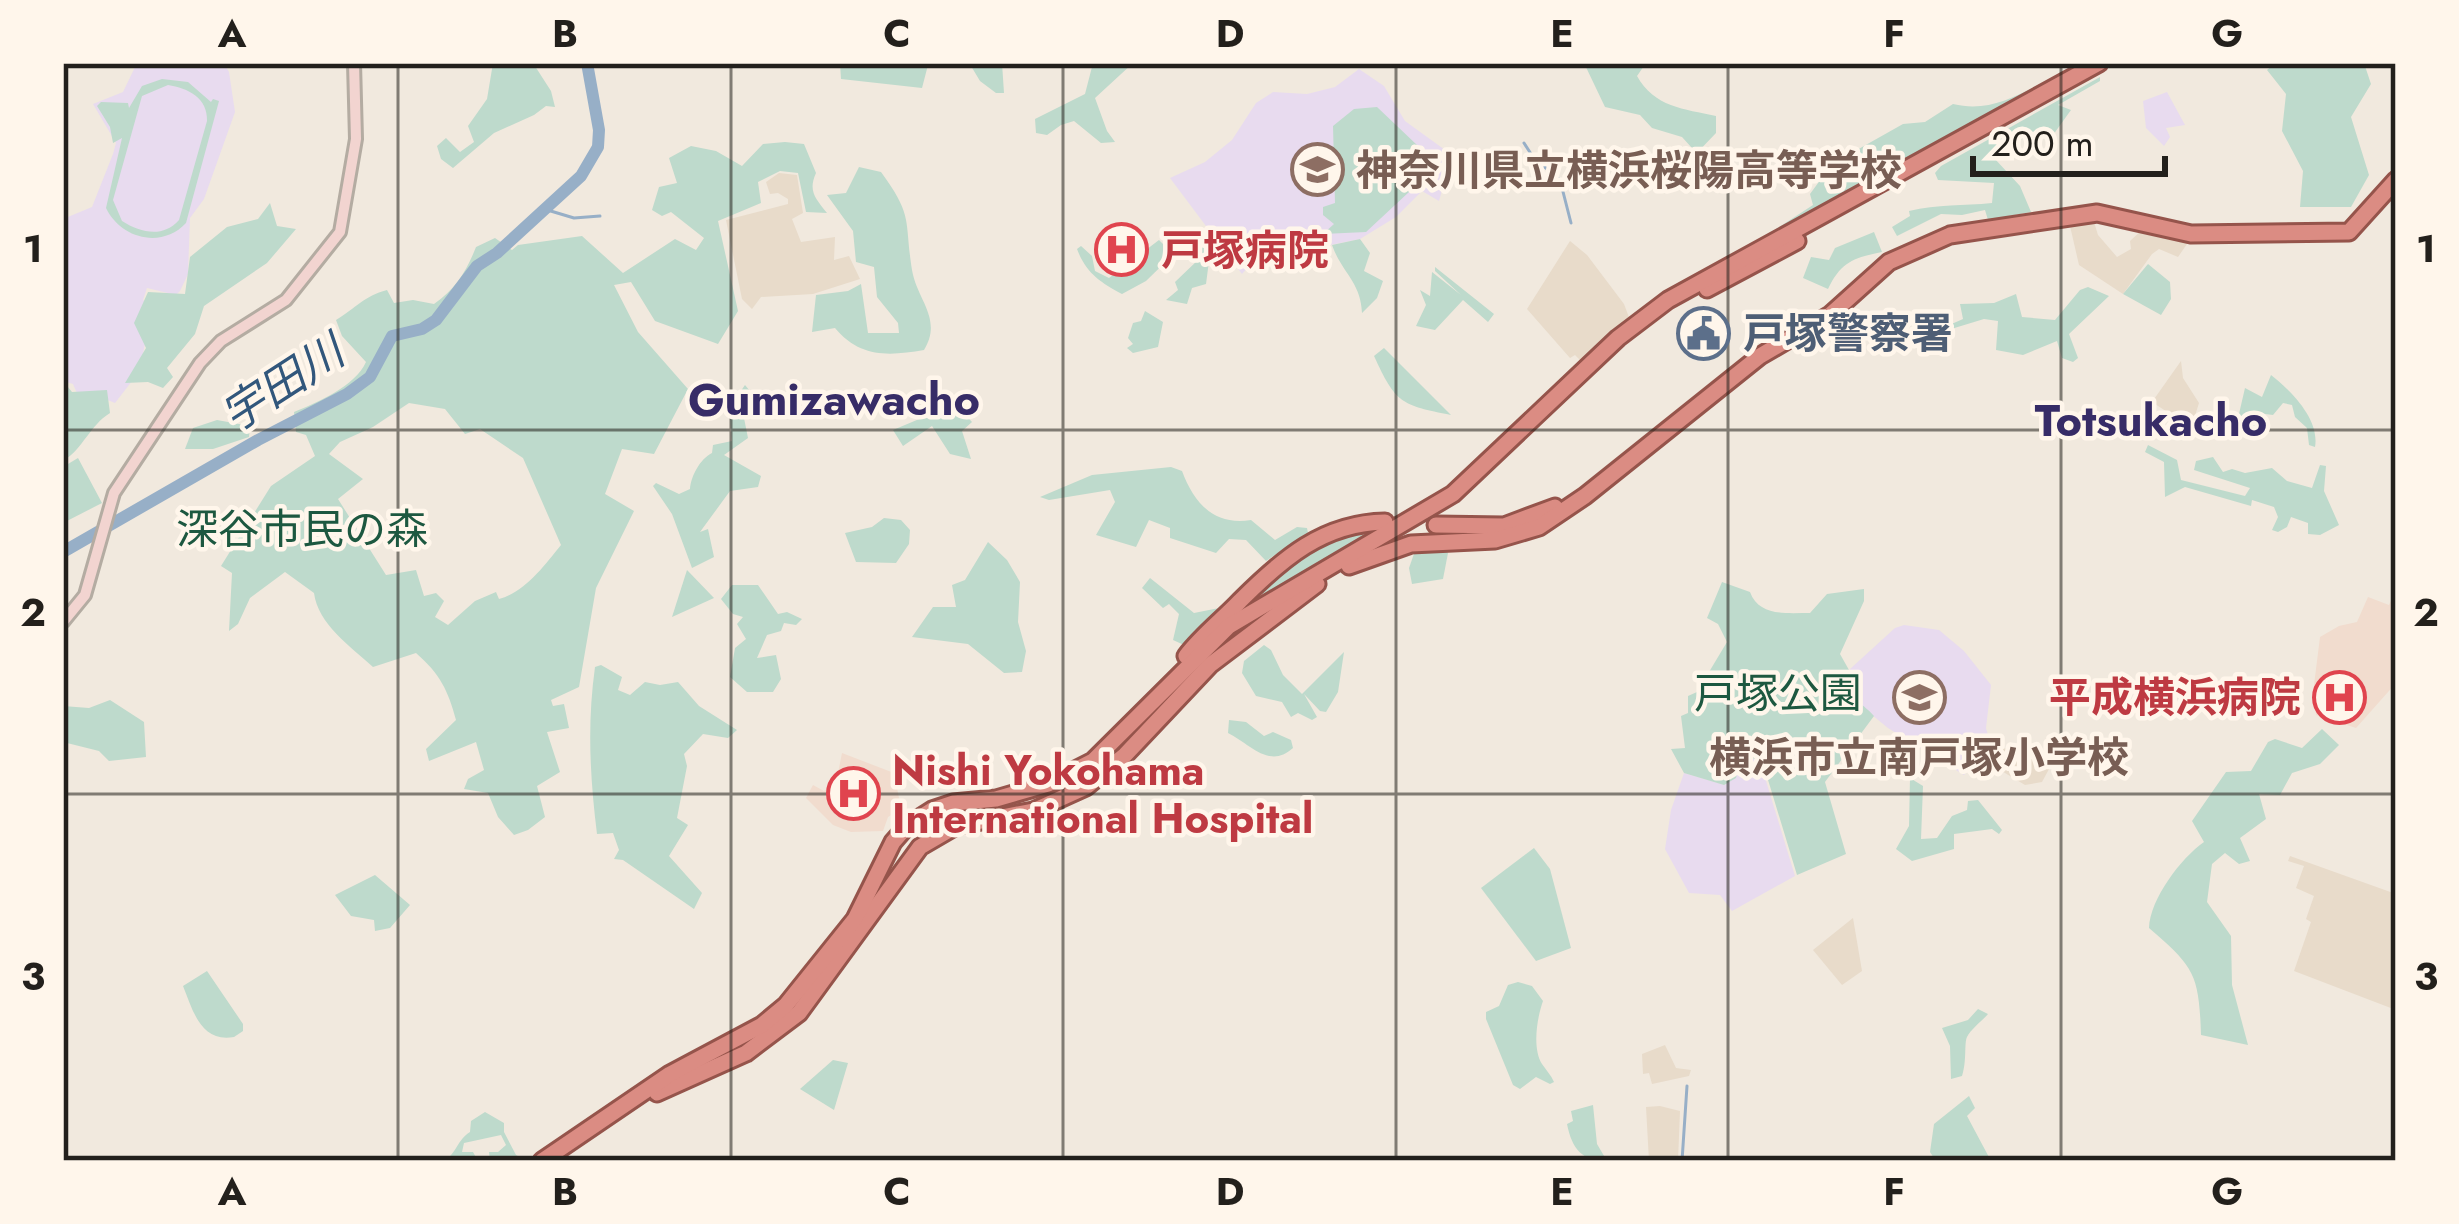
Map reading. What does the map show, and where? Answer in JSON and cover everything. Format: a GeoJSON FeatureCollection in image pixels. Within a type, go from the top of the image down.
{"type":"FeatureCollection","features":[{"type":"Feature","properties":{"kind":"highway"},"geometry":{"type":"LineString","coordinates":[[555,1161],[644,1100],[773,1036],[812,998],[920,847],[1093,760],[1243,615],[1453,494],[1618,338],[1668,300],[2098,63]]}},
{"type":"Feature","properties":{"kind":"highway"},"geometry":{"type":"LineString","coordinates":[[542,1161],[670,1074],[762,1025],[785,1005],[855,919],[882,861],[907,826],[953,803],[1054,805],[1086,787],[1125,755],[1210,665],[1330,576],[1443,512],[1505,460],[1603,363],[1670,309],[2113,63]]}},
{"type":"Feature","properties":{"kind":"highway"},"geometry":{"type":"LineString","coordinates":[[1346,567],[1424,542],[1516,537],[1563,512],[1760,356],[1830,315],[1889,262],[1913,248],[1966,232],[2085,213],[2191,234],[2349,232],[2396,180]]}},
{"type":"Feature","properties":{"kind":"highway"},"geometry":{"type":"LineString","coordinates":[[1436,525],[1479,528],[1526,520],[1615,471]]}},
{"type":"Feature","properties":{"kind":"highway"},"geometry":{"type":"LineString","coordinates":[[1137,720],[1210,629],[1292,553],[1335,528],[1385,522]]}},
{"type":"Feature","properties":{"kind":"main road"},"geometry":{"type":"LineString","coordinates":[[63,622],[83,600],[114,493],[200,363],[221,341],[286,300],[340,232],[356,139],[354,63]]}},
{"type":"Feature","properties":{"kind":"shaded area"},"geometry":{"type":"Polygon","coordinates":[[[137,63],[224,63],[235,112],[204,199],[190,218],[188,274],[180,291],[176,295],[147,288],[143,300],[153,307],[139,372],[115,403],[103,398],[84,409],[73,384],[63,381],[63,219],[92,207],[116,143],[93,104],[123,92],[137,63]]]}},
{"type":"Feature","properties":{"kind":"shaded area","name":"神奈川県立横浜桜陽高等学校"},"geometry":{"type":"Polygon","coordinates":[[[1359,69],[1384,86],[1405,121],[1452,155],[1439,201],[1422,191],[1396,217],[1360,239],[1311,249],[1288,235],[1275,236],[1242,274],[1170,178],[1205,162],[1232,140],[1256,103],[1273,92],[1307,94],[1335,87],[1359,69]]]}},
{"type":"Feature","properties":{"kind":"shaded area"},"geometry":{"type":"Polygon","coordinates":[[[2167,92],[2185,125],[2166,128],[2170,137],[2164,146],[2146,128],[2143,101],[2167,92]]]}},
{"type":"Feature","properties":{"kind":"shaded area"},"geometry":{"type":"Polygon","coordinates":[[[779,173],[797,175],[803,213],[792,219],[801,242],[835,237],[834,260],[849,256],[860,279],[813,294],[761,297],[752,309],[742,299],[726,220],[788,204],[778,193],[770,194],[766,182],[779,173]]]}},
{"type":"Feature","properties":{"kind":"shaded area"},"geometry":{"type":"Polygon","coordinates":[[[2073,222],[2094,222],[2098,235],[2117,257],[2131,249],[2130,241],[2143,229],[2189,241],[2178,257],[2159,249],[2152,254],[2123,294],[2079,265],[2073,222]]]}},
{"type":"Feature","properties":{"kind":"shaded area"},"geometry":{"type":"Polygon","coordinates":[[[1570,241],[1587,255],[1624,304],[1630,320],[1582,362],[1575,355],[1570,358],[1527,309],[1570,241]]]}},
{"type":"Feature","properties":{"kind":"shaded area"},"geometry":{"type":"Polygon","coordinates":[[[2181,361],[2183,378],[2199,403],[2193,422],[2178,419],[2152,402],[2181,361]]]}},
{"type":"Feature","properties":{"kind":"shaded area"},"geometry":{"type":"Polygon","coordinates":[[[2396,590],[2396,683],[2356,728],[2316,715],[2320,637],[2357,622],[2368,597],[2389,605],[2396,590]]]}},
{"type":"Feature","properties":{"kind":"shaded area","name":"横浜市立南戸塚小学校"},"geometry":{"type":"Polygon","coordinates":[[[1904,625],[1939,630],[1964,651],[1991,685],[1986,728],[1990,743],[1964,775],[1888,728],[1849,696],[1845,683],[1849,670],[1904,625]]]}},
{"type":"Feature","properties":{"kind":"shaded area"},"geometry":{"type":"Polygon","coordinates":[[[2028,745],[2055,758],[2042,782],[2025,785],[2000,770],[1996,750],[2028,745]]]}},
{"type":"Feature","properties":{"kind":"shaded area","name":"Nishi Yokohama International Hospital"},"geometry":{"type":"Polygon","coordinates":[[[842,753],[894,773],[899,798],[883,831],[851,832],[833,825],[806,798],[813,785],[824,791],[836,783],[842,753]]]}},
{"type":"Feature","properties":{"kind":"shaded area"},"geometry":{"type":"Polygon","coordinates":[[[1742,756],[1760,761],[1795,876],[1732,911],[1720,895],[1689,893],[1665,849],[1671,810],[1684,773],[1725,785],[1742,756]]]}},
{"type":"Feature","properties":{"kind":"shaded area"},"geometry":{"type":"Polygon","coordinates":[[[2290,856],[2396,894],[2396,1010],[2294,971],[2311,922],[2306,919],[2314,896],[2296,888],[2304,866],[2288,861],[2290,856]]]}},
{"type":"Feature","properties":{"kind":"shaded area"},"geometry":{"type":"Polygon","coordinates":[[[1853,918],[1862,971],[1842,985],[1813,950],[1853,918]]]}},
{"type":"Feature","properties":{"kind":"shaded area"},"geometry":{"type":"Polygon","coordinates":[[[1665,1045],[1676,1068],[1691,1070],[1689,1076],[1652,1084],[1649,1073],[1643,1074],[1642,1054],[1665,1045]]]}},
{"type":"Feature","properties":{"kind":"shaded area"},"geometry":{"type":"Polygon","coordinates":[[[1646,1107],[1680,1111],[1678,1161],[1649,1161],[1646,1107]]]}},
{"type":"Feature","properties":{"kind":"green space"},"geometry":{"type":"Polygon","coordinates":[[[493,63],[533,63],[555,107],[546,106],[494,133],[453,168],[441,159],[437,146],[446,138],[460,152],[474,142],[468,126],[487,99],[493,63]]]}},
{"type":"Feature","properties":{"kind":"green space"},"geometry":{"type":"Polygon","coordinates":[[[840,63],[1002,63],[1004,93],[980,81],[971,66],[928,65],[922,88],[841,79],[840,63]]]}},
{"type":"Feature","properties":{"kind":"green space"},"geometry":{"type":"Polygon","coordinates":[[[1093,63],[1133,63],[1095,98],[1115,142],[1101,143],[1074,121],[1047,135],[1036,133],[1035,119],[1085,94],[1093,63]]]}},
{"type":"Feature","properties":{"kind":"green space"},"geometry":{"type":"Polygon","coordinates":[[[1584,63],[1646,63],[1637,76],[1652,94],[1671,105],[1716,116],[1716,133],[1692,158],[1692,148],[1682,137],[1652,128],[1640,115],[1605,107],[1584,63]]]}},
{"type":"Feature","properties":{"kind":"green space"},"geometry":{"type":"Polygon","coordinates":[[[2275,63],[2364,63],[2371,84],[2351,117],[2369,175],[2351,207],[2300,207],[2303,171],[2282,131],[2286,94],[2267,70],[2275,63]]]}},
{"type":"Feature","properties":{"kind":"green space"},"geometry":{"type":"Polygon","coordinates":[[[2061,74],[1745,249],[1813,205],[1810,194],[1832,164],[1903,124],[1925,122],[1953,104],[1995,103],[2061,74]]]}},
{"type":"Feature","properties":{"kind":"green space"},"geometry":{"type":"Polygon","coordinates":[[[2100,77],[2058,105],[2071,110],[2053,135],[2030,133],[1995,159],[2020,186],[2031,212],[1988,220],[1985,210],[1941,214],[1897,236],[1892,227],[1910,216],[1909,211],[1992,203],[1994,183],[1938,180],[1935,173],[2100,77]]]}},
{"type":"Feature","properties":{"kind":"green space"},"geometry":{"type":"Polygon","coordinates":[[[162,79],[188,82],[211,102],[219,101],[186,223],[154,238],[121,227],[106,208],[122,138],[113,143],[97,106],[128,103],[129,108],[142,86],[162,79]],[[168,85],[142,96],[113,200],[122,221],[144,231],[166,229],[179,220],[207,121],[200,100],[168,85]]]}},
{"type":"Feature","properties":{"kind":"green space"},"geometry":{"type":"Polygon","coordinates":[[[1377,107],[1438,165],[1366,232],[1323,234],[1334,224],[1323,215],[1323,207],[1335,203],[1333,126],[1354,109],[1377,107]]]}},
{"type":"Feature","properties":{"kind":"green space","name":"深谷市民の森"},"geometry":{"type":"Polygon","coordinates":[[[763,144],[804,144],[816,173],[814,194],[827,213],[806,212],[798,173],[780,171],[758,182],[761,203],[718,221],[738,311],[718,344],[655,321],[631,282],[614,285],[638,332],[688,389],[654,454],[622,449],[605,494],[634,511],[596,588],[579,687],[551,700],[553,706],[564,704],[569,728],[547,732],[560,772],[537,786],[545,817],[514,835],[498,817],[488,793],[464,789],[468,779],[484,770],[476,742],[429,761],[426,749],[456,720],[442,683],[416,653],[373,667],[328,624],[314,593],[285,572],[250,598],[238,624],[229,631],[232,573],[221,566],[271,486],[315,456],[306,435],[296,432],[294,412],[345,386],[366,362],[342,336],[336,320],[387,290],[394,303],[434,304],[460,278],[476,247],[495,238],[512,250],[518,245],[582,236],[623,273],[675,239],[696,250],[704,238],[671,212],[662,216],[652,210],[659,187],[677,183],[669,158],[691,146],[716,151],[742,166],[763,144]],[[409,403],[340,442],[329,454],[363,479],[338,499],[386,575],[416,570],[424,596],[436,593],[444,601],[435,617],[448,625],[475,601],[496,592],[499,599],[517,591],[561,545],[523,458],[480,429],[465,434],[445,409],[409,403]]]}},
{"type":"Feature","properties":{"kind":"green space"},"geometry":{"type":"Polygon","coordinates":[[[859,167],[881,172],[903,210],[912,270],[930,319],[924,350],[876,353],[855,345],[835,328],[812,332],[816,295],[848,291],[861,284],[868,333],[899,333],[898,323],[877,297],[874,267],[856,262],[853,231],[827,195],[846,193],[859,167]]]}},
{"type":"Feature","properties":{"kind":"green space"},"geometry":{"type":"Polygon","coordinates":[[[270,203],[277,226],[296,229],[267,263],[204,306],[195,334],[167,368],[173,377],[163,388],[148,382],[125,383],[146,348],[134,323],[148,292],[185,294],[190,257],[227,227],[258,219],[270,203]]]}},
{"type":"Feature","properties":{"kind":"green space"},"geometry":{"type":"Polygon","coordinates":[[[1200,230],[1225,262],[1209,261],[1206,284],[1192,288],[1187,304],[1166,300],[1178,290],[1175,282],[1199,259],[1186,242],[1146,281],[1122,294],[1095,276],[1077,249],[1081,246],[1092,256],[1095,271],[1109,278],[1159,240],[1168,249],[1200,230]]]}},
{"type":"Feature","properties":{"kind":"green space"},"geometry":{"type":"Polygon","coordinates":[[[1874,232],[1882,252],[1849,263],[1828,289],[1803,278],[1811,257],[1829,260],[1835,248],[1874,232]]]}},
{"type":"Feature","properties":{"kind":"green space"},"geometry":{"type":"Polygon","coordinates":[[[1360,239],[1370,253],[1364,271],[1383,281],[1377,298],[1362,313],[1358,293],[1332,245],[1360,239]]]}},
{"type":"Feature","properties":{"kind":"green space"},"geometry":{"type":"Polygon","coordinates":[[[2148,264],[2170,282],[2171,299],[2161,315],[2123,294],[2148,264]]]}},
{"type":"Feature","properties":{"kind":"green space"},"geometry":{"type":"Polygon","coordinates":[[[1435,267],[1494,314],[1488,322],[1463,300],[1435,330],[1416,326],[1426,305],[1420,290],[1430,296],[1432,272],[1461,295],[1435,267]]]}},
{"type":"Feature","properties":{"kind":"green space"},"geometry":{"type":"Polygon","coordinates":[[[2088,287],[2109,296],[2069,334],[2078,358],[2073,362],[2062,358],[2057,341],[2023,355],[1996,350],[1998,321],[1984,319],[1938,333],[1936,325],[1963,319],[1960,304],[1994,303],[2016,294],[2022,317],[2055,320],[2088,287]]]}},
{"type":"Feature","properties":{"kind":"green space"},"geometry":{"type":"Polygon","coordinates":[[[1145,311],[1163,322],[1158,347],[1133,353],[1127,348],[1133,344],[1128,338],[1133,323],[1141,321],[1145,311]]]}},
{"type":"Feature","properties":{"kind":"green space"},"geometry":{"type":"Polygon","coordinates":[[[1384,348],[1451,415],[1410,405],[1395,393],[1374,356],[1384,348]]]}},
{"type":"Feature","properties":{"kind":"green space"},"geometry":{"type":"Polygon","coordinates":[[[2271,375],[2308,416],[2315,447],[2309,445],[2307,428],[2295,417],[2292,405],[2283,403],[2273,415],[2257,413],[2261,428],[2235,431],[2245,388],[2262,397],[2271,375]]]}},
{"type":"Feature","properties":{"kind":"green space"},"geometry":{"type":"Polygon","coordinates":[[[63,381],[72,392],[107,390],[110,413],[63,461],[63,381]]]}},
{"type":"Feature","properties":{"kind":"green space"},"geometry":{"type":"Polygon","coordinates":[[[745,385],[758,401],[743,413],[748,438],[724,455],[761,476],[758,487],[730,491],[700,532],[708,529],[714,557],[692,568],[672,514],[653,486],[656,483],[679,494],[690,489],[713,445],[732,441],[729,408],[745,385]]]}},
{"type":"Feature","properties":{"kind":"green space"},"geometry":{"type":"Polygon","coordinates":[[[955,404],[972,422],[962,431],[971,459],[950,454],[932,426],[903,446],[893,430],[955,404]]]}},
{"type":"Feature","properties":{"kind":"green space"},"geometry":{"type":"Polygon","coordinates":[[[217,420],[250,426],[249,437],[213,449],[185,449],[193,428],[217,420]]]}},
{"type":"Feature","properties":{"kind":"green space"},"geometry":{"type":"Polygon","coordinates":[[[2148,445],[2177,460],[2181,480],[2245,496],[2250,488],[2194,470],[2196,461],[2213,457],[2223,472],[2272,468],[2287,481],[2312,488],[2320,465],[2326,466],[2324,491],[2339,525],[2320,535],[2308,534],[2308,523],[2291,517],[2278,532],[2272,530],[2278,517],[2274,507],[2252,500],[2251,506],[2185,487],[2165,497],[2164,462],[2145,452],[2148,445]]]}},
{"type":"Feature","properties":{"kind":"green space"},"geometry":{"type":"Polygon","coordinates":[[[78,458],[102,503],[63,523],[63,467],[78,458]]]}},
{"type":"Feature","properties":{"kind":"green space"},"geometry":{"type":"Polygon","coordinates":[[[1171,467],[1182,471],[1199,502],[1216,516],[1251,520],[1275,540],[1297,527],[1307,528],[1308,533],[1266,561],[1246,540],[1229,539],[1216,553],[1170,538],[1170,528],[1149,520],[1136,547],[1096,535],[1115,502],[1110,490],[1049,500],[1040,497],[1092,475],[1171,467]]]}},
{"type":"Feature","properties":{"kind":"green space"},"geometry":{"type":"Polygon","coordinates":[[[884,518],[901,520],[910,530],[909,544],[896,563],[856,562],[845,533],[872,527],[884,518]]]}},
{"type":"Feature","properties":{"kind":"green space"},"geometry":{"type":"Polygon","coordinates":[[[1383,529],[1268,596],[1257,592],[1314,547],[1383,529]]]}},
{"type":"Feature","properties":{"kind":"green space"},"geometry":{"type":"Polygon","coordinates":[[[988,542],[1020,582],[1018,622],[1026,651],[1022,672],[1004,673],[968,644],[912,637],[933,607],[956,607],[952,585],[965,580],[988,542]]]}},
{"type":"Feature","properties":{"kind":"green space"},"geometry":{"type":"Polygon","coordinates":[[[1445,549],[1443,579],[1412,584],[1409,568],[1415,551],[1445,549]]]}},
{"type":"Feature","properties":{"kind":"green space"},"geometry":{"type":"Polygon","coordinates":[[[687,570],[714,598],[672,617],[687,570]]]}},
{"type":"Feature","properties":{"kind":"green space"},"geometry":{"type":"Polygon","coordinates":[[[1150,578],[1194,613],[1224,607],[1184,645],[1173,640],[1179,614],[1169,604],[1163,608],[1142,588],[1150,578]]]}},
{"type":"Feature","properties":{"kind":"green space","name":"戸塚公園"},"geometry":{"type":"Polygon","coordinates":[[[1722,582],[1750,592],[1767,610],[1784,613],[1810,613],[1827,594],[1864,589],[1864,601],[1840,654],[1849,670],[1849,692],[1874,716],[1825,782],[1846,854],[1797,875],[1762,760],[1742,756],[1736,778],[1724,785],[1684,773],[1671,749],[1685,748],[1681,716],[1688,713],[1688,696],[1697,692],[1727,642],[1718,624],[1707,618],[1722,582]]]}},
{"type":"Feature","properties":{"kind":"green space"},"geometry":{"type":"Polygon","coordinates":[[[732,585],[758,585],[778,614],[787,612],[802,619],[796,625],[784,623],[781,631],[767,635],[757,658],[776,655],[781,679],[773,692],[747,692],[730,677],[735,648],[746,639],[737,624],[743,617],[733,614],[721,599],[732,585]]]}},
{"type":"Feature","properties":{"kind":"green space"},"geometry":{"type":"Polygon","coordinates":[[[1264,645],[1302,694],[1344,652],[1338,692],[1326,712],[1304,694],[1317,717],[1312,720],[1298,713],[1291,717],[1282,702],[1256,696],[1242,673],[1244,661],[1264,645]]]}},
{"type":"Feature","properties":{"kind":"green space"},"geometry":{"type":"Polygon","coordinates":[[[601,665],[622,677],[618,690],[630,695],[645,682],[678,682],[699,706],[737,730],[728,738],[703,734],[684,754],[687,766],[677,818],[688,825],[669,856],[702,893],[694,909],[623,860],[614,859],[619,850],[613,833],[597,834],[590,730],[595,667],[601,665]]]}},
{"type":"Feature","properties":{"kind":"green space"},"geometry":{"type":"Polygon","coordinates":[[[110,700],[144,722],[146,757],[109,761],[99,751],[63,742],[63,706],[89,708],[110,700]]]}},
{"type":"Feature","properties":{"kind":"green space"},"geometry":{"type":"Polygon","coordinates":[[[1229,720],[1246,722],[1264,736],[1273,732],[1291,740],[1293,748],[1267,756],[1228,733],[1229,720]]]}},
{"type":"Feature","properties":{"kind":"green space"},"geometry":{"type":"Polygon","coordinates":[[[2322,729],[2339,745],[2320,764],[2292,773],[2280,795],[2259,794],[2266,819],[2240,838],[2250,861],[2239,864],[2225,853],[2212,864],[2207,902],[2231,936],[2232,985],[2248,1045],[2201,1035],[2191,973],[2149,928],[2155,905],[2177,869],[2204,842],[2192,821],[2226,772],[2251,771],[2268,742],[2275,739],[2302,748],[2322,729]]]}},
{"type":"Feature","properties":{"kind":"green space"},"geometry":{"type":"Polygon","coordinates":[[[1910,778],[1923,786],[1921,839],[1937,838],[1952,816],[1967,810],[1968,801],[1978,800],[2002,830],[1999,834],[1992,829],[1954,834],[1954,849],[1912,861],[1896,849],[1909,826],[1910,778]]]}},
{"type":"Feature","properties":{"kind":"green space"},"geometry":{"type":"Polygon","coordinates":[[[1534,848],[1550,869],[1571,948],[1536,961],[1481,888],[1534,848]]]}},
{"type":"Feature","properties":{"kind":"green space"},"geometry":{"type":"Polygon","coordinates":[[[375,875],[410,905],[390,928],[375,931],[374,920],[351,916],[335,895],[375,875]]]}},
{"type":"Feature","properties":{"kind":"green space"},"geometry":{"type":"Polygon","coordinates":[[[207,971],[243,1024],[243,1031],[234,1037],[223,1038],[206,1030],[183,986],[207,971]]]}},
{"type":"Feature","properties":{"kind":"green space"},"geometry":{"type":"Polygon","coordinates":[[[1508,985],[1532,986],[1543,1001],[1537,1050],[1554,1082],[1536,1077],[1520,1089],[1513,1085],[1486,1019],[1486,1012],[1499,1006],[1508,985]]]}},
{"type":"Feature","properties":{"kind":"green space"},"geometry":{"type":"Polygon","coordinates":[[[1978,1009],[1988,1014],[1967,1037],[1962,1076],[1951,1079],[1950,1046],[1942,1028],[1968,1020],[1978,1009]]]}},
{"type":"Feature","properties":{"kind":"green space"},"geometry":{"type":"Polygon","coordinates":[[[833,1060],[848,1063],[834,1110],[800,1089],[833,1060]]]}},
{"type":"Feature","properties":{"kind":"green space"},"geometry":{"type":"Polygon","coordinates":[[[1969,1096],[1975,1108],[1967,1116],[1991,1161],[1936,1161],[1930,1152],[1934,1124],[1969,1096]]]}},
{"type":"Feature","properties":{"kind":"green space"},"geometry":{"type":"Polygon","coordinates":[[[1593,1105],[1597,1144],[1607,1161],[1585,1156],[1569,1133],[1571,1111],[1593,1105]]]}},
{"type":"Feature","properties":{"kind":"green space"},"geometry":{"type":"Polygon","coordinates":[[[485,1112],[504,1123],[516,1155],[528,1161],[490,1161],[489,1152],[506,1145],[501,1135],[464,1143],[462,1152],[473,1152],[478,1161],[444,1161],[470,1132],[471,1121],[485,1112]]]}},
{"type":"Feature","properties":{"kind":"waterway","name":"宇田川"},"geometry":{"type":"LineString","coordinates":[[63,552],[347,394],[370,377],[392,336],[422,329],[436,320],[477,266],[581,176],[598,147],[599,130],[587,63]]}},
{"type":"Feature","properties":{"kind":"waterway"},"geometry":{"type":"LineString","coordinates":[[1524,143],[1560,180],[1571,223]]}},
{"type":"Feature","properties":{"kind":"waterway"},"geometry":{"type":"LineString","coordinates":[[544,209],[574,218],[600,216]]}},
{"type":"Feature","properties":{"kind":"waterway"},"geometry":{"type":"LineString","coordinates":[[1682,1161],[1687,1086]]}},
{"type":"Feature","properties":{"kind":"place","name":"神奈川県立横浜桜陽高等学校"},"geometry":{"type":"Point","coordinates":[1317,170]}},
{"type":"Feature","properties":{"kind":"place","name":"戸塚病院"},"geometry":{"type":"Point","coordinates":[1122,250]}},
{"type":"Feature","properties":{"kind":"place","name":"戸塚警察署"},"geometry":{"type":"Point","coordinates":[1704,333]}},
{"type":"Feature","properties":{"kind":"place","name":"平成横浜病院"},"geometry":{"type":"Point","coordinates":[2340,697]}},
{"type":"Feature","properties":{"kind":"place","name":"横浜市立南戸塚小学校"},"geometry":{"type":"Point","coordinates":[1919,698]}},
{"type":"Feature","properties":{"kind":"place","name":"Nishi Yokohama International Hospital"},"geometry":{"type":"Point","coordinates":[853,794]}},
{"type":"Feature","properties":{"kind":"district","name":"Gumizawacho"},"geometry":{"type":"Point","coordinates":[834,399]}},
{"type":"Feature","properties":{"kind":"district","name":"Totsukacho"},"geometry":{"type":"Point","coordinates":[2151,420]}}]}
